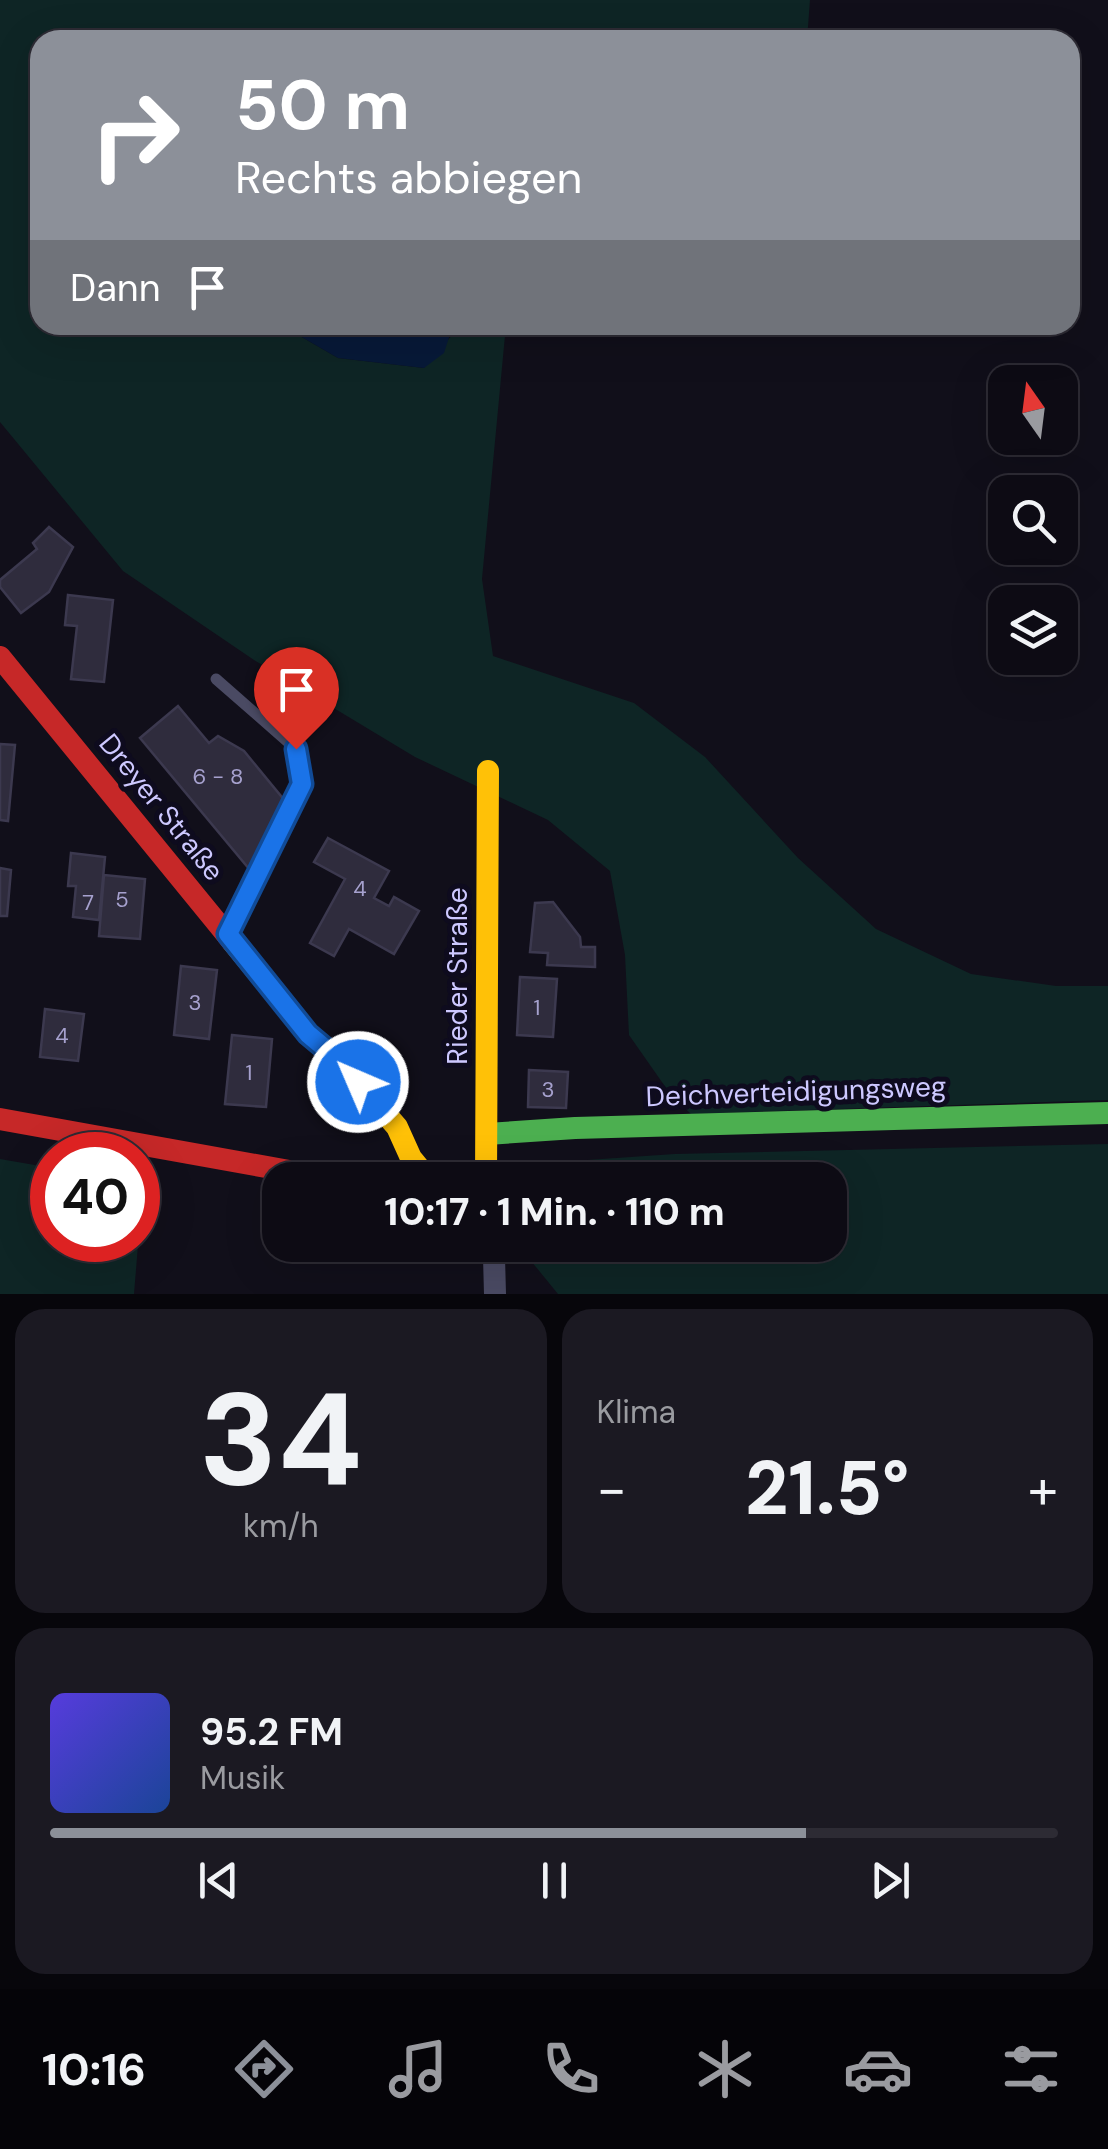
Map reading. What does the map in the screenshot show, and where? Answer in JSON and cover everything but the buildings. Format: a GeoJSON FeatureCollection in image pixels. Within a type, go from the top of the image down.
{"type":"FeatureCollection","features":[{"type":"Feature","properties":{"kind":"street","name":"Dreyer Straße"},"geometry":{"type":"LineString","coordinates":[[0,656],[308,1034],[339,1060],[397,1128],[413,1162]]}},
{"type":"Feature","properties":{"kind":"street","name":"Rieder Straße"},"geometry":{"type":"LineString","coordinates":[[486,1162],[488,772]]}},
{"type":"Feature","properties":{"kind":"street","name":"Deichverteidigungsweg"},"geometry":{"type":"LineString","coordinates":[[487,1134],[1108,1112]]}},
{"type":"Feature","properties":{"kind":"street"},"geometry":{"type":"LineString","coordinates":[[0,1119],[262,1166]]}},
{"type":"Feature","properties":{"kind":"street"},"geometry":{"type":"LineString","coordinates":[[494,1262],[495,1294]]}},
{"type":"Feature","properties":{"kind":"lane"},"geometry":{"type":"LineString","coordinates":[[216,679],[296,749],[302,784],[228,934]]}},
{"type":"Feature","properties":{"kind":"green space"},"geometry":{"type":"Polygon","coordinates":[[[0,0],[810,0],[808,30],[30,30],[30,335],[298,335],[338,358],[424,368],[452,335],[505,335],[482,579],[493,656],[634,703],[705,757],[798,858],[876,929],[971,974],[1056,986],[1108,986],[1108,1100],[691,1114],[671,1095],[629,1035],[625,955],[610,871],[548,820],[415,757],[254,660],[123,571],[0,422],[0,0]]]}},
{"type":"Feature","properties":{"kind":"green space"},"geometry":{"type":"Polygon","coordinates":[[[1108,1144],[1108,1294],[558,1294],[532,1262],[847,1262],[847,1162],[558,1162],[675,1154],[1108,1144]]]}},
{"type":"Feature","properties":{"kind":"green space"},"geometry":{"type":"Polygon","coordinates":[[[0,1159],[30,1164],[30,1262],[137,1262],[134,1294],[0,1294],[0,1159]]]}},
{"type":"Feature","properties":{"kind":"water"},"geometry":{"type":"Polygon","coordinates":[[[298,335],[450,335],[444,353],[424,368],[338,358],[298,335]]]}},
{"type":"Feature","properties":{"kind":"traffic: fast"},"geometry":{"type":"LineString","coordinates":[[487,1134],[575,1128],[1108,1113]]}},
{"type":"Feature","properties":{"kind":"traffic: slow"},"geometry":{"type":"LineString","coordinates":[[486,1162],[488,771]]}},
{"type":"Feature","properties":{"kind":"traffic: slow"},"geometry":{"type":"LineString","coordinates":[[232,941],[308,1034],[339,1060],[397,1127],[414,1162]]}},
{"type":"Feature","properties":{"kind":"traffic: jam"},"geometry":{"type":"LineString","coordinates":[[0,657],[232,941]]}},
{"type":"Feature","properties":{"kind":"traffic: jam"},"geometry":{"type":"LineString","coordinates":[[0,1119],[262,1166]]}},
{"type":"Feature","properties":{"kind":"route"},"geometry":{"type":"LineString","coordinates":[[296,749],[302,784],[228,934],[308,1034],[358,1082]]}}]}
